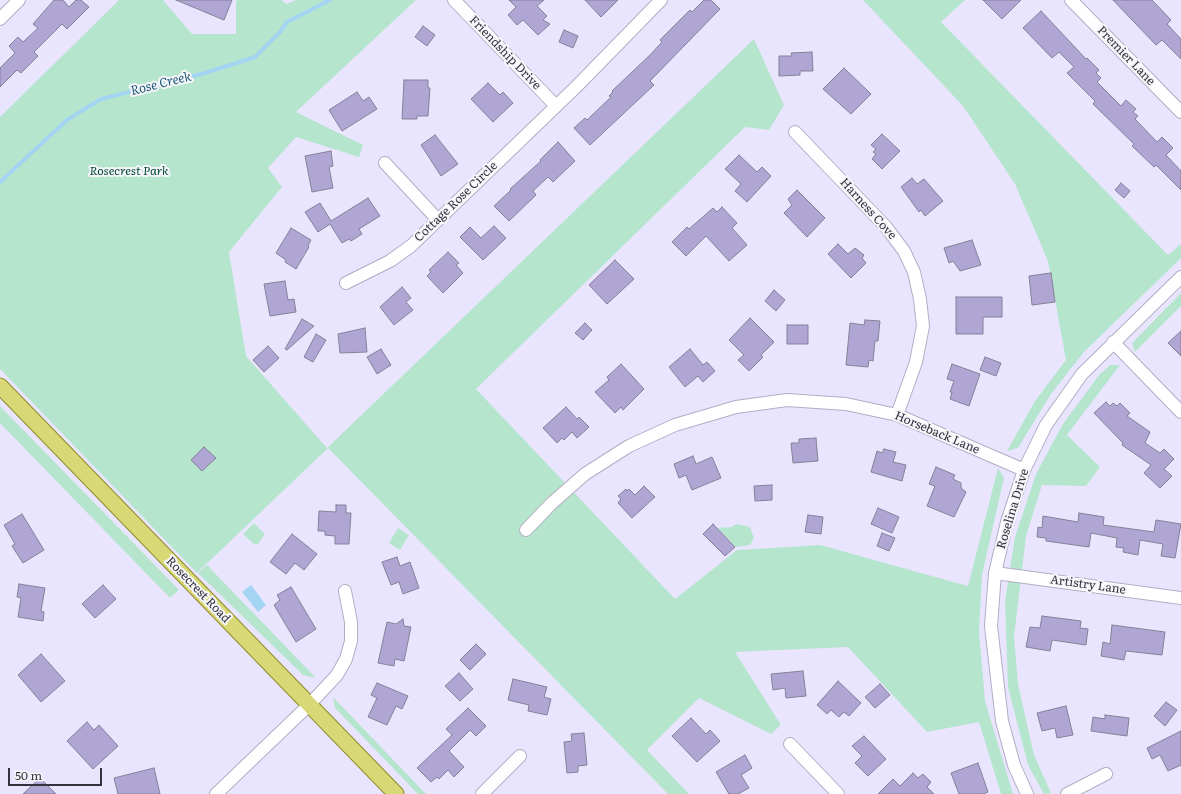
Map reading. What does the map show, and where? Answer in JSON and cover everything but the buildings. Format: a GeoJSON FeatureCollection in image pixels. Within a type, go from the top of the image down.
{"type":"FeatureCollection","features":[{"type":"Feature","properties":{"kind":"main road","name":"Rosecrest Road"},"geometry":{"type":"LineString","coordinates":[[0,386],[396,794]]}},
{"type":"Feature","properties":{"kind":"street"},"geometry":{"type":"LineString","coordinates":[[0,19],[19,0]]}},
{"type":"Feature","properties":{"kind":"street","name":"Friendship Drive"},"geometry":{"type":"LineString","coordinates":[[454,0],[556,106]]}},
{"type":"Feature","properties":{"kind":"street","name":"Cottage Rose Circle"},"geometry":{"type":"LineString","coordinates":[[346,284],[380,267],[401,254],[556,106],[661,0]]}},
{"type":"Feature","properties":{"kind":"street","name":"Premier Lane"},"geometry":{"type":"LineString","coordinates":[[1071,0],[1181,112]]}},
{"type":"Feature","properties":{"kind":"street","name":"Harness Cove"},"geometry":{"type":"LineString","coordinates":[[795,132],[886,227],[904,251],[914,272],[920,299],[923,326],[916,362],[897,415]]}},
{"type":"Feature","properties":{"kind":"street"},"geometry":{"type":"LineString","coordinates":[[385,163],[438,220]]}},
{"type":"Feature","properties":{"kind":"street","name":"Roselina Drive"},"geometry":{"type":"LineString","coordinates":[[1027,794],[1014,765],[1002,721],[991,626],[995,573],[1007,522],[1024,470],[1046,425],[1082,374],[1112,342],[1181,277]]}},
{"type":"Feature","properties":{"kind":"street"},"geometry":{"type":"LineString","coordinates":[[1112,342],[1181,412]]}},
{"type":"Feature","properties":{"kind":"street","name":"Horseback Lane"},"geometry":{"type":"LineString","coordinates":[[526,530],[552,503],[585,474],[629,446],[675,425],[736,407],[787,400],[846,404],[897,415],[1024,470]]}},
{"type":"Feature","properties":{"kind":"street","name":"Artistry Lane"},"geometry":{"type":"LineString","coordinates":[[995,573],[1181,598]]}},
{"type":"Feature","properties":{"kind":"street"},"geometry":{"type":"LineString","coordinates":[[216,794],[310,705],[337,675],[351,641],[351,622],[346,591]]}},
{"type":"Feature","properties":{"kind":"street"},"geometry":{"type":"LineString","coordinates":[[790,744],[838,794]]}},
{"type":"Feature","properties":{"kind":"street"},"geometry":{"type":"LineString","coordinates":[[482,794],[520,756]]}},
{"type":"Feature","properties":{"kind":"street"},"geometry":{"type":"LineString","coordinates":[[1067,794],[1106,774]]}},
{"type":"Feature","properties":{"kind":"green space","name":"Rosecrest Park"},"geometry":{"type":"Polygon","coordinates":[[[119,0],[163,0],[192,34],[236,34],[236,0],[282,0],[286,4],[296,0],[416,0],[296,112],[363,145],[359,157],[296,137],[268,168],[282,187],[229,252],[246,356],[327,448],[754,39],[784,105],[769,130],[745,127],[476,389],[675,599],[737,550],[820,545],[968,586],[998,468],[1004,478],[982,575],[979,631],[985,701],[1013,794],[1001,794],[979,722],[927,732],[848,647],[735,652],[781,725],[771,734],[699,698],[647,750],[689,794],[668,794],[328,448],[197,573],[0,369],[0,117],[119,0]]]}},
{"type":"Feature","properties":{"kind":"green space"},"geometry":{"type":"Polygon","coordinates":[[[863,0],[965,0],[941,22],[1168,255],[1181,244],[1181,258],[1084,352],[1051,394],[1018,448],[1007,451],[1035,401],[1066,360],[1048,261],[1015,184],[963,106],[863,0]]]}},
{"type":"Feature","properties":{"kind":"green space"},"geometry":{"type":"Polygon","coordinates":[[[1181,293],[1181,306],[1135,352],[1132,343],[1181,293]]]}},
{"type":"Feature","properties":{"kind":"green space"},"geometry":{"type":"Polygon","coordinates":[[[1110,365],[1120,365],[1067,435],[1100,467],[1086,486],[1042,485],[1026,536],[1014,637],[1018,684],[1034,755],[1051,793],[1044,794],[1028,765],[1008,687],[1005,601],[1015,537],[1036,474],[1063,424],[1099,375],[1110,365]]]}},
{"type":"Feature","properties":{"kind":"green space"},"geometry":{"type":"Polygon","coordinates":[[[0,406],[179,590],[170,598],[0,423],[0,406]]]}},
{"type":"Feature","properties":{"kind":"green space"},"geometry":{"type":"Polygon","coordinates":[[[254,523],[265,534],[258,544],[254,544],[243,534],[254,523]]]}},
{"type":"Feature","properties":{"kind":"green space"},"geometry":{"type":"Polygon","coordinates":[[[736,524],[750,527],[754,538],[750,545],[736,547],[718,528],[732,527],[736,524]]]}},
{"type":"Feature","properties":{"kind":"green space"},"geometry":{"type":"Polygon","coordinates":[[[398,528],[409,535],[400,550],[389,543],[398,528]]]}},
{"type":"Feature","properties":{"kind":"green space"},"geometry":{"type":"Polygon","coordinates":[[[207,565],[316,678],[303,675],[198,573],[207,565]]]}},
{"type":"Feature","properties":{"kind":"green space"},"geometry":{"type":"Polygon","coordinates":[[[333,697],[426,794],[418,794],[335,708],[333,697]]]}},
{"type":"Feature","properties":{"kind":"water"},"geometry":{"type":"Polygon","coordinates":[[[251,585],[266,605],[258,612],[242,592],[251,585]]]}},
{"type":"Feature","properties":{"kind":"waterway","name":"Rose Creek"},"geometry":{"type":"LineString","coordinates":[[0,182],[67,120],[101,99],[205,73],[255,57],[280,32],[287,22],[330,0]]}}]}
